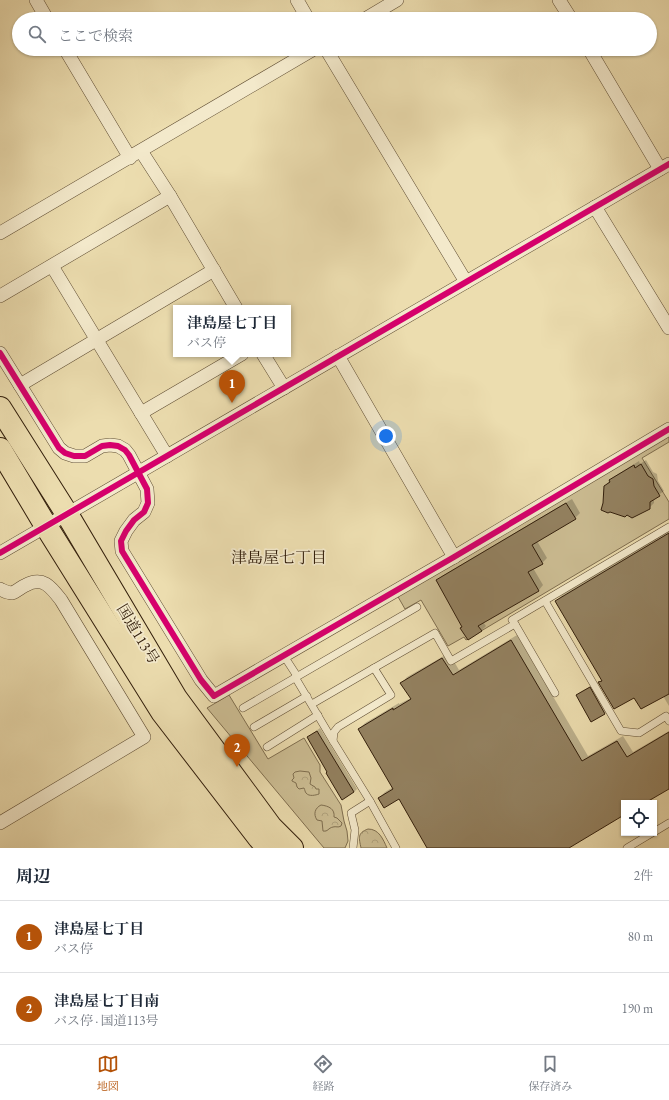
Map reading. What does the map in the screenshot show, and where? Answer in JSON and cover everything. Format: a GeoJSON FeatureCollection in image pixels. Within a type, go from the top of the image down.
{"type":"FeatureCollection","features":[{"type":"Feature","properties":{"kind":"highway","name":"国道113号"},"geometry":{"type":"LineString","coordinates":[[0,408],[67,514],[176,698],[271,827],[292,848]]}},
{"type":"Feature","properties":{"kind":"highway","name":"国道113号"},"geometry":{"type":"LineString","coordinates":[[0,449],[46,526],[162,712],[268,848]]}},
{"type":"Feature","properties":{"kind":"street"},"geometry":{"type":"LineString","coordinates":[[36,0],[43,12]]}},
{"type":"Feature","properties":{"kind":"street"},"geometry":{"type":"LineString","coordinates":[[297,0],[304,12]]}},
{"type":"Feature","properties":{"kind":"street"},"geometry":{"type":"LineString","coordinates":[[376,12],[397,0]]}},
{"type":"Feature","properties":{"kind":"street"},"geometry":{"type":"LineString","coordinates":[[559,0],[567,12]]}},
{"type":"Feature","properties":{"kind":"street"},"geometry":{"type":"LineString","coordinates":[[70,56],[135,154],[170,196],[234,305]]}},
{"type":"Feature","properties":{"kind":"street"},"geometry":{"type":"LineString","coordinates":[[0,233],[302,56]]}},
{"type":"Feature","properties":{"kind":"street"},"geometry":{"type":"LineString","coordinates":[[330,56],[466,282]]}},
{"type":"Feature","properties":{"kind":"street"},"geometry":{"type":"LineString","coordinates":[[0,553],[665,166],[594,56]]}},
{"type":"Feature","properties":{"kind":"street"},"geometry":{"type":"LineString","coordinates":[[0,296],[170,196]]}},
{"type":"Feature","properties":{"kind":"street"},"geometry":{"type":"LineString","coordinates":[[595,207],[669,328]]}},
{"type":"Feature","properties":{"kind":"street"},"geometry":{"type":"LineString","coordinates":[[52,266],[167,456]]}},
{"type":"Feature","properties":{"kind":"street"},"geometry":{"type":"LineString","coordinates":[[20,385],[214,270]]}},
{"type":"Feature","properties":{"kind":"street"},"geometry":{"type":"LineString","coordinates":[[0,353],[59,448],[65,453],[74,456],[85,456],[102,446],[110,445],[118,446],[125,450],[129,455],[147,489],[148,503],[144,512],[134,520],[126,531],[121,541],[122,551],[201,680],[214,696],[454,557],[669,429]]}},
{"type":"Feature","properties":{"kind":"street"},"geometry":{"type":"LineString","coordinates":[[338,356],[454,557]]}},
{"type":"Feature","properties":{"kind":"street"},"geometry":{"type":"LineString","coordinates":[[141,414],[237,357]]}},
{"type":"Feature","properties":{"kind":"street"},"geometry":{"type":"LineString","coordinates":[[265,357],[284,388]]}},
{"type":"Feature","properties":{"kind":"street"},"geometry":{"type":"LineString","coordinates":[[0,589],[13,593],[35,581],[43,582],[53,589],[144,737],[0,823]]}},
{"type":"Feature","properties":{"kind":"lane"},"geometry":{"type":"LineString","coordinates":[[555,693],[512,620],[669,527]]}},
{"type":"Feature","properties":{"kind":"lane"},"geometry":{"type":"LineString","coordinates":[[545,601],[621,731],[639,733],[666,716],[669,721]]}},
{"type":"Feature","properties":{"kind":"lane"},"geometry":{"type":"LineString","coordinates":[[243,708],[417,607]]}},
{"type":"Feature","properties":{"kind":"lane"},"geometry":{"type":"LineString","coordinates":[[312,704],[435,633],[451,661],[515,624]]}},
{"type":"Feature","properties":{"kind":"lane"},"geometry":{"type":"LineString","coordinates":[[284,656],[333,741],[370,801],[396,848]]}},
{"type":"Feature","properties":{"kind":"lane"},"geometry":{"type":"LineString","coordinates":[[333,741],[334,732],[338,727],[391,695],[374,668]]}},
{"type":"Feature","properties":{"kind":"lane"},"geometry":{"type":"LineString","coordinates":[[254,727],[307,696]]}},
{"type":"Feature","properties":{"kind":"lane"},"geometry":{"type":"LineString","coordinates":[[267,747],[318,715]]}},
{"type":"Feature","properties":{"kind":"lane"},"geometry":{"type":"LineString","coordinates":[[353,848],[355,830],[351,813],[370,801]]}},
{"type":"Feature","properties":{"kind":"lane"},"geometry":{"type":"LineString","coordinates":[[657,830],[669,823]]}},
{"type":"Feature","properties":{"kind":"lane"},"geometry":{"type":"LineString","coordinates":[[627,848],[646,836]]}},
{"type":"Feature","properties":{"kind":"green space"},"geometry":{"type":"Polygon","coordinates":[[[669,434],[669,442],[642,458],[669,502],[669,519],[466,640],[464,637],[448,646],[421,600],[405,609],[397,595],[669,434]]]}},
{"type":"Feature","properties":{"kind":"green space"},"geometry":{"type":"Polygon","coordinates":[[[229,695],[268,759],[304,738],[320,765],[320,772],[341,805],[348,841],[345,848],[324,848],[207,708],[229,695]]]}},
{"type":"Feature","properties":{"kind":"green space"},"geometry":{"type":"Polygon","coordinates":[[[300,771],[309,772],[311,778],[310,784],[316,789],[319,789],[319,794],[309,795],[306,793],[304,788],[299,789],[296,783],[292,781],[294,778],[293,774],[300,771]]]}},
{"type":"Feature","properties":{"kind":"green space"},"geometry":{"type":"Polygon","coordinates":[[[321,805],[329,807],[334,812],[334,817],[342,823],[341,826],[323,831],[322,821],[317,820],[315,813],[317,808],[321,805]]]}},
{"type":"Feature","properties":{"kind":"green space"},"geometry":{"type":"Polygon","coordinates":[[[368,829],[372,829],[378,833],[387,848],[361,848],[360,834],[368,829]]]}},
{"type":"Feature","properties":{"kind":"building"},"geometry":{"type":"Polygon","coordinates":[[[641,464],[648,476],[653,479],[654,486],[660,496],[650,502],[650,509],[632,518],[627,515],[625,517],[601,510],[604,486],[610,482],[609,480],[634,465],[635,468],[641,464]]]}},
{"type":"Feature","properties":{"kind":"building"},"geometry":{"type":"Polygon","coordinates":[[[566,503],[576,519],[532,545],[543,564],[528,572],[539,591],[478,626],[482,631],[468,640],[460,628],[462,627],[436,580],[566,503]]]}},
{"type":"Feature","properties":{"kind":"building"},"geometry":{"type":"Polygon","coordinates":[[[669,533],[669,694],[641,709],[634,698],[614,709],[598,682],[602,681],[555,601],[669,533]]]}},
{"type":"Feature","properties":{"kind":"building"},"geometry":{"type":"Polygon","coordinates":[[[511,640],[582,761],[617,741],[627,757],[669,732],[669,789],[650,800],[621,800],[621,817],[569,848],[427,848],[399,799],[384,808],[378,798],[393,789],[358,729],[411,699],[400,683],[442,658],[453,675],[511,640]]]}},
{"type":"Feature","properties":{"kind":"building"},"geometry":{"type":"Polygon","coordinates":[[[590,687],[605,714],[591,722],[576,695],[590,687]]]}},
{"type":"Feature","properties":{"kind":"building"},"geometry":{"type":"Polygon","coordinates":[[[317,731],[354,792],[342,800],[307,737],[317,731]]]}},
{"type":"Feature","properties":{"kind":"cycle path"},"geometry":{"type":"LineString","coordinates":[[0,553],[669,164]]}},
{"type":"Feature","properties":{"kind":"cycle path"},"geometry":{"type":"LineString","coordinates":[[0,353],[59,448],[65,453],[74,456],[85,456],[102,446],[110,445],[118,446],[125,450],[129,455],[147,489],[148,503],[144,512],[134,520],[126,531],[121,541],[122,551],[201,680],[214,696],[454,557],[669,429]]}},
{"type":"Feature","properties":{"kind":"place","name":"津島屋七丁目"},"geometry":{"type":"Point","coordinates":[232,403]}},
{"type":"Feature","properties":{"kind":"place","name":"津島屋七丁目南"},"geometry":{"type":"Point","coordinates":[237,767]}},
{"type":"Feature","properties":{"kind":"district","name":"津島屋七丁目"},"geometry":{"type":"Point","coordinates":[279,557]}}]}
